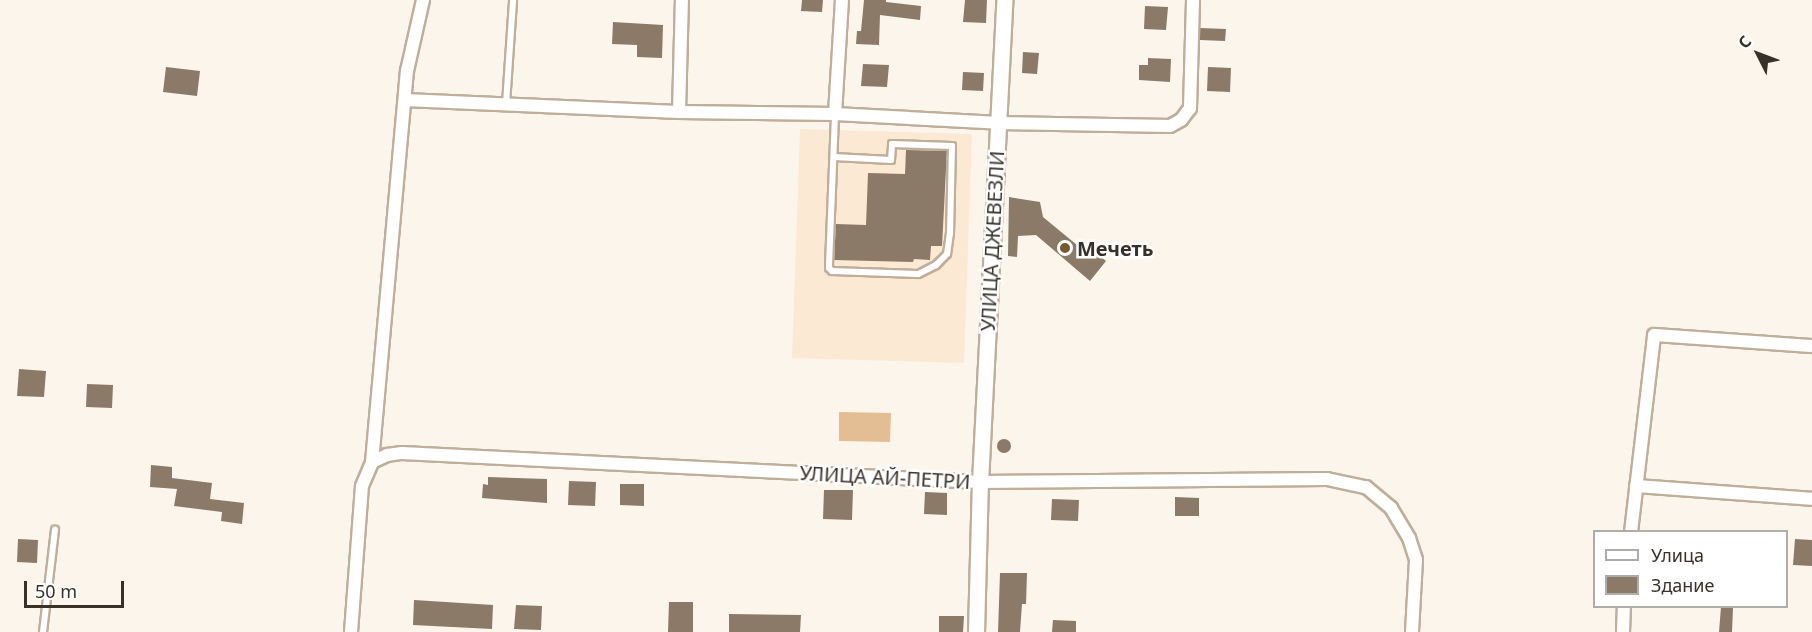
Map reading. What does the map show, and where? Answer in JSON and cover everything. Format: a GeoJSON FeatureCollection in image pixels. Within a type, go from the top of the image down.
{"type":"FeatureCollection","features":[{"type":"Feature","properties":{"kind":"street"},"geometry":{"type":"LineString","coordinates":[[351,632],[362,486],[372,462],[407,71],[423,0]]}},
{"type":"Feature","properties":{"kind":"street"},"geometry":{"type":"LineString","coordinates":[[679,112],[682,0]]}},
{"type":"Feature","properties":{"kind":"street"},"geometry":{"type":"LineString","coordinates":[[835,114],[842,0]]}},
{"type":"Feature","properties":{"kind":"street","name":"УЛИЦА ДЖЕВЕЗЛИ"},"geometry":{"type":"LineString","coordinates":[[976,632],[980,482],[1004,0]]}},
{"type":"Feature","properties":{"kind":"street"},"geometry":{"type":"LineString","coordinates":[[405,100],[679,112],[835,114],[999,123],[1170,126],[1181,120],[1190,108],[1193,0]]}},
{"type":"Feature","properties":{"kind":"street"},"geometry":{"type":"LineString","coordinates":[[1631,530],[1654,336],[1812,346]]}},
{"type":"Feature","properties":{"kind":"street","name":"УЛИЦА АЙ-ПЕТРИ"},"geometry":{"type":"LineString","coordinates":[[372,462],[387,455],[402,453],[980,482],[1327,478],[1366,487],[1391,508],[1409,538],[1416,560],[1412,632]]}},
{"type":"Feature","properties":{"kind":"street"},"geometry":{"type":"LineString","coordinates":[[1636,486],[1812,499]]}},
{"type":"Feature","properties":{"kind":"street"},"geometry":{"type":"LineString","coordinates":[[1623,632],[1624,608]]}},
{"type":"Feature","properties":{"kind":"lane"},"geometry":{"type":"LineString","coordinates":[[506,104],[513,0]]}},
{"type":"Feature","properties":{"kind":"lane"},"geometry":{"type":"LineString","coordinates":[[834,157],[891,160],[892,144],[952,146],[950,233],[947,254],[936,265],[918,274],[832,271],[829,265],[835,114]]}},
{"type":"Feature","properties":{"kind":"lane"},"geometry":{"type":"LineString","coordinates":[[43,632],[55,530]]}},
{"type":"Feature","properties":{"kind":"shaded area"},"geometry":{"type":"Polygon","coordinates":[[[800,129],[972,134],[964,363],[792,358],[800,129]]]}},
{"type":"Feature","properties":{"kind":"shaded area"},"geometry":{"type":"Polygon","coordinates":[[[839,412],[891,413],[890,442],[839,441],[839,412]]]}},
{"type":"Feature","properties":{"kind":"building"},"geometry":{"type":"Polygon","coordinates":[[[802,0],[823,0],[822,12],[801,11],[802,0]]]}},
{"type":"Feature","properties":{"kind":"building"},"geometry":{"type":"Polygon","coordinates":[[[864,0],[886,0],[886,2],[921,6],[920,20],[880,15],[879,45],[856,44],[857,31],[861,31],[864,0]]]}},
{"type":"Feature","properties":{"kind":"building"},"geometry":{"type":"Polygon","coordinates":[[[965,0],[987,0],[986,23],[963,22],[965,0]]]}},
{"type":"Feature","properties":{"kind":"building"},"geometry":{"type":"Polygon","coordinates":[[[1145,6],[1168,7],[1166,30],[1144,29],[1145,6]]]}},
{"type":"Feature","properties":{"kind":"building"},"geometry":{"type":"Polygon","coordinates":[[[613,22],[663,25],[662,58],[637,57],[637,45],[612,44],[613,22]]]}},
{"type":"Feature","properties":{"kind":"building"},"geometry":{"type":"Polygon","coordinates":[[[1200,28],[1226,29],[1225,41],[1200,40],[1200,28]]]}},
{"type":"Feature","properties":{"kind":"building"},"geometry":{"type":"Polygon","coordinates":[[[1023,52],[1039,53],[1037,74],[1022,73],[1023,52]]]}},
{"type":"Feature","properties":{"kind":"building"},"geometry":{"type":"Polygon","coordinates":[[[1148,58],[1171,59],[1170,82],[1139,80],[1139,65],[1148,65],[1148,58]]]}},
{"type":"Feature","properties":{"kind":"building"},"geometry":{"type":"Polygon","coordinates":[[[863,64],[889,65],[887,87],[861,86],[863,64]]]}},
{"type":"Feature","properties":{"kind":"building"},"geometry":{"type":"Polygon","coordinates":[[[166,67],[200,71],[197,96],[163,92],[166,67]]]}},
{"type":"Feature","properties":{"kind":"building"},"geometry":{"type":"Polygon","coordinates":[[[1208,67],[1231,68],[1230,92],[1207,91],[1208,67]]]}},
{"type":"Feature","properties":{"kind":"building"},"geometry":{"type":"Polygon","coordinates":[[[963,72],[984,73],[983,91],[962,90],[963,72]]]}},
{"type":"Feature","properties":{"kind":"building"},"geometry":{"type":"Polygon","coordinates":[[[906,150],[947,151],[942,246],[931,246],[930,260],[914,259],[913,262],[834,260],[836,224],[866,225],[868,173],[905,174],[906,150]]]}},
{"type":"Feature","properties":{"kind":"building"},"geometry":{"type":"Polygon","coordinates":[[[1009,197],[1040,202],[1043,217],[1083,250],[1087,245],[1106,261],[1090,281],[1036,235],[1018,236],[1017,257],[1008,256],[1009,197]]]}},
{"type":"Feature","properties":{"kind":"building"},"geometry":{"type":"Polygon","coordinates":[[[19,369],[46,371],[44,397],[17,396],[19,369]]]}},
{"type":"Feature","properties":{"kind":"building"},"geometry":{"type":"Polygon","coordinates":[[[87,384],[113,385],[112,408],[86,407],[87,384]]]}},
{"type":"Feature","properties":{"kind":"building"},"geometry":{"type":"Polygon","coordinates":[[[1001,439],[1007,439],[1011,446],[1007,453],[1001,453],[997,449],[997,443],[1001,439]]]}},
{"type":"Feature","properties":{"kind":"building"},"geometry":{"type":"Polygon","coordinates":[[[151,465],[172,467],[172,478],[212,483],[210,499],[244,503],[242,524],[221,521],[222,512],[174,506],[177,489],[150,487],[151,465]]]}},
{"type":"Feature","properties":{"kind":"building"},"geometry":{"type":"Polygon","coordinates":[[[488,477],[547,479],[547,503],[482,498],[483,484],[488,485],[488,477]]]}},
{"type":"Feature","properties":{"kind":"building"},"geometry":{"type":"Polygon","coordinates":[[[569,481],[596,482],[595,506],[568,505],[569,481]]]}},
{"type":"Feature","properties":{"kind":"building"},"geometry":{"type":"Polygon","coordinates":[[[620,484],[644,484],[644,506],[620,505],[620,484]]]}},
{"type":"Feature","properties":{"kind":"building"},"geometry":{"type":"Polygon","coordinates":[[[824,490],[853,490],[852,520],[823,519],[824,490]]]}},
{"type":"Feature","properties":{"kind":"building"},"geometry":{"type":"Polygon","coordinates":[[[925,492],[947,493],[947,515],[924,514],[925,492]]]}},
{"type":"Feature","properties":{"kind":"building"},"geometry":{"type":"Polygon","coordinates":[[[1175,497],[1199,498],[1199,516],[1175,516],[1175,497]]]}},
{"type":"Feature","properties":{"kind":"building"},"geometry":{"type":"Polygon","coordinates":[[[1052,499],[1079,500],[1078,521],[1051,520],[1052,499]]]}},
{"type":"Feature","properties":{"kind":"building"},"geometry":{"type":"Polygon","coordinates":[[[18,539],[38,540],[37,563],[17,562],[18,539]]]}},
{"type":"Feature","properties":{"kind":"building"},"geometry":{"type":"Polygon","coordinates":[[[1795,539],[1812,540],[1812,566],[1793,565],[1795,539]]]}},
{"type":"Feature","properties":{"kind":"building"},"geometry":{"type":"Polygon","coordinates":[[[1000,573],[1027,573],[1026,604],[1022,604],[1020,632],[998,632],[1000,573]]]}},
{"type":"Feature","properties":{"kind":"building"},"geometry":{"type":"Polygon","coordinates":[[[414,600],[493,605],[492,629],[413,625],[414,600]]]}},
{"type":"Feature","properties":{"kind":"building"},"geometry":{"type":"Polygon","coordinates":[[[669,602],[693,602],[693,632],[668,632],[669,602]]]}},
{"type":"Feature","properties":{"kind":"building"},"geometry":{"type":"Polygon","coordinates":[[[516,605],[542,606],[541,630],[514,629],[516,605]]]}},
{"type":"Feature","properties":{"kind":"building"},"geometry":{"type":"Polygon","coordinates":[[[1721,608],[1733,608],[1732,632],[1719,632],[1721,608]]]}},
{"type":"Feature","properties":{"kind":"building"},"geometry":{"type":"Polygon","coordinates":[[[729,614],[801,615],[800,632],[729,632],[729,614]]]}},
{"type":"Feature","properties":{"kind":"building"},"geometry":{"type":"Polygon","coordinates":[[[939,616],[964,616],[963,632],[939,632],[939,616]]]}},
{"type":"Feature","properties":{"kind":"building"},"geometry":{"type":"Polygon","coordinates":[[[1053,620],[1076,621],[1076,632],[1052,632],[1053,620]]]}},
{"type":"Feature","properties":{"kind":"place","name":"Мечеть"},"geometry":{"type":"Point","coordinates":[1065,248]}}]}
